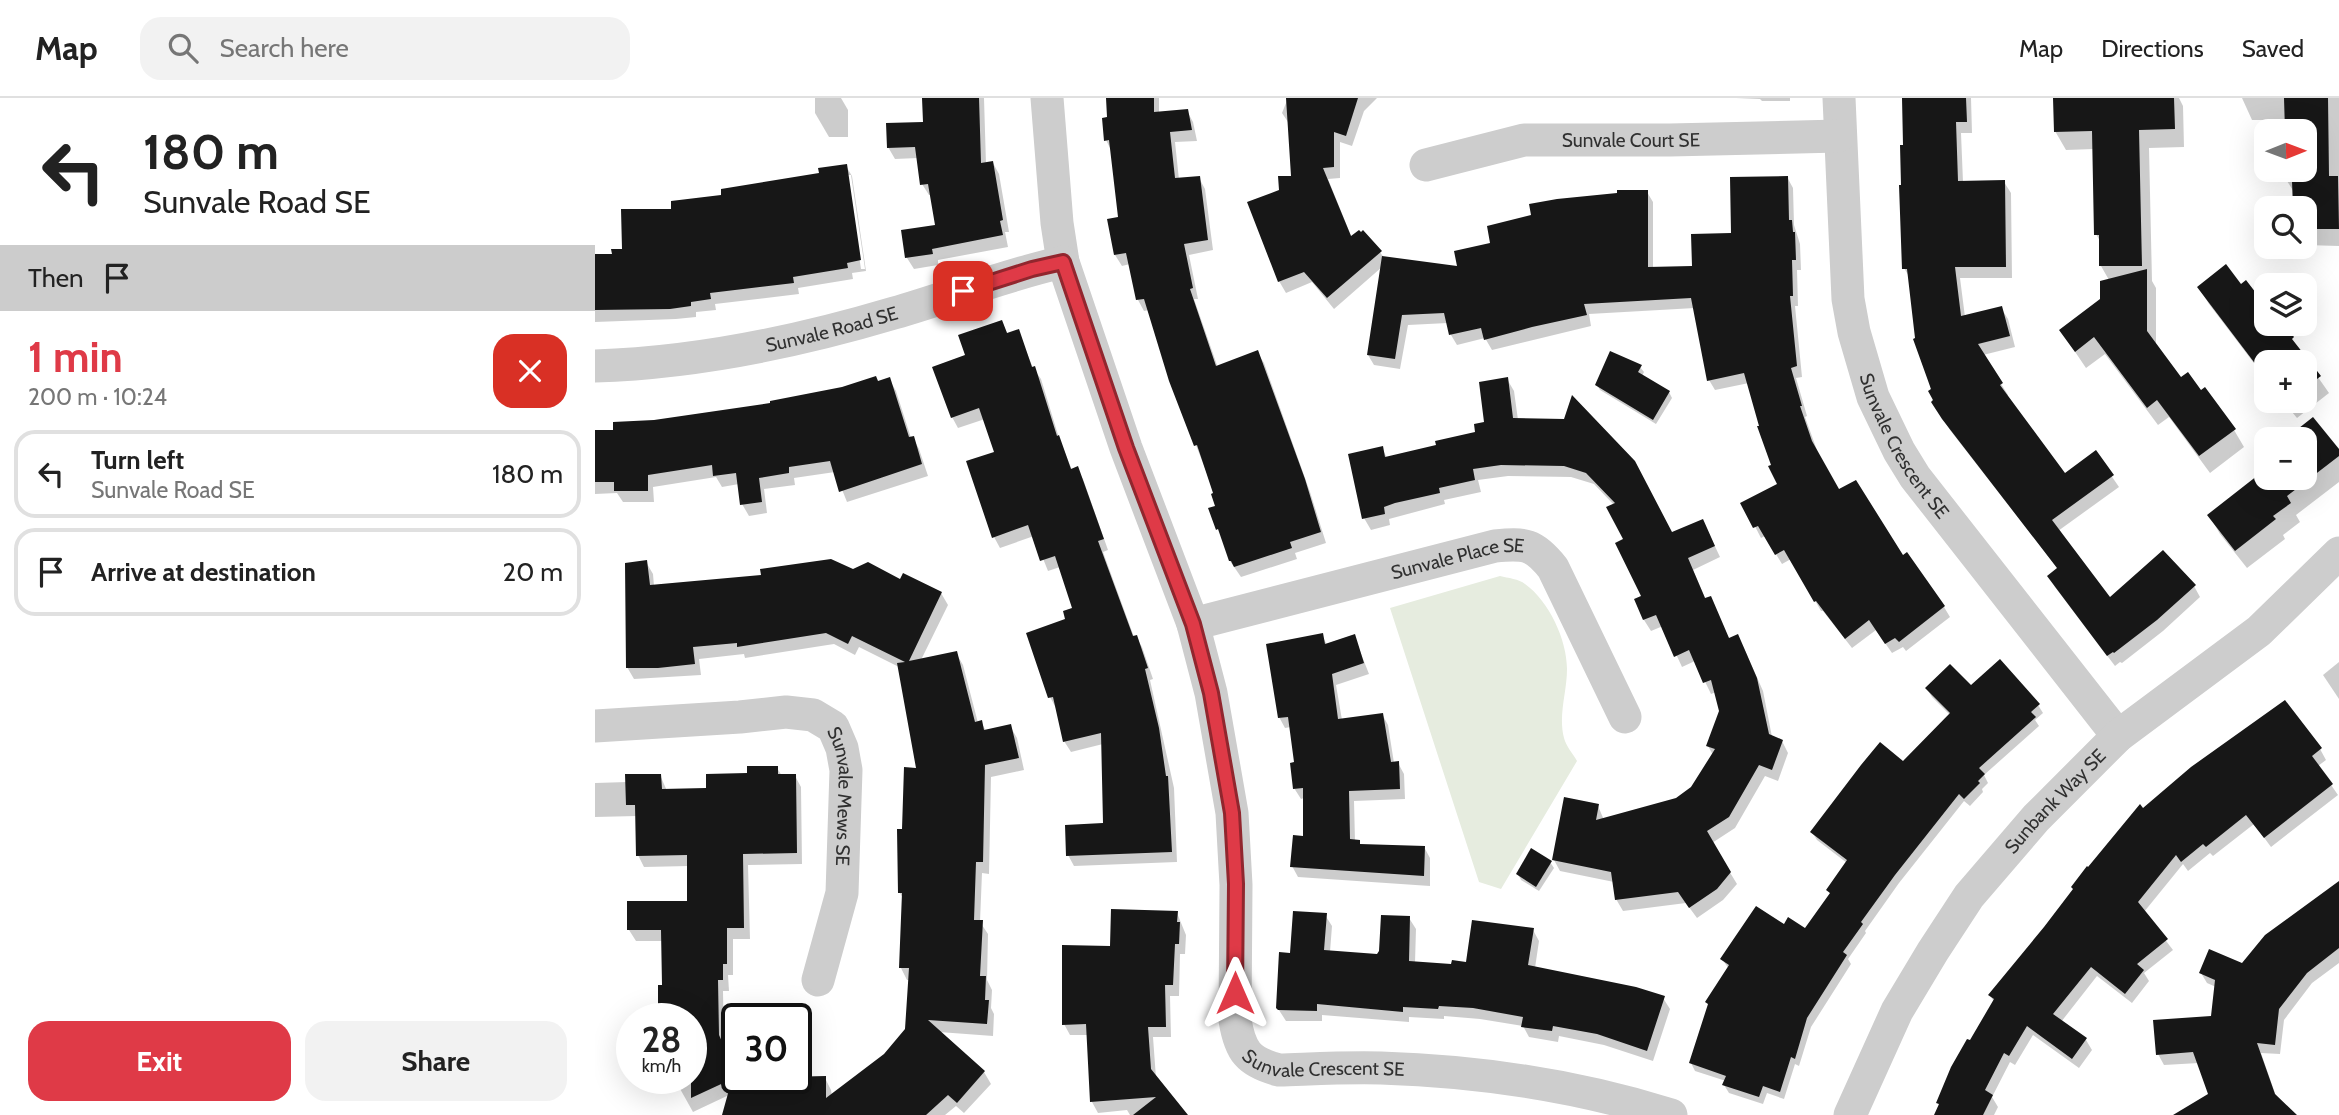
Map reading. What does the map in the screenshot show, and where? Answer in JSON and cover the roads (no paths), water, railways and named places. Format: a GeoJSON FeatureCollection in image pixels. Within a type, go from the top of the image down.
{"type":"FeatureCollection","features":[{"type":"Feature","properties":{"kind":"street","name":"Sunvale Crescent SE"},"geometry":{"type":"LineString","coordinates":[[1047,98],[1057,223],[1063,262],[1126,448],[1193,624],[1211,693],[1232,813],[1236,884],[1235,1020],[1238,1040],[1249,1057],[1262,1065],[1279,1070],[1380,1068],[1485,1075],[1556,1088],[1671,1115]]}},
{"type":"Feature","properties":{"kind":"street","name":"Sunvale Crescent SE"},"geometry":{"type":"LineString","coordinates":[[1839,98],[1848,299],[1862,365],[1885,424],[1915,477],[2118,736]]}},
{"type":"Feature","properties":{"kind":"street","name":"Sunvale Court SE"},"geometry":{"type":"LineString","coordinates":[[1426,165],[1524,140],[1839,136]]}},
{"type":"Feature","properties":{"kind":"street","name":"Sunvale Road SE"},"geometry":{"type":"LineString","coordinates":[[595,366],[636,365],[702,356],[814,334],[895,313],[1032,269],[1063,262]]}},
{"type":"Feature","properties":{"kind":"street","name":"Sunvale Place SE"},"geometry":{"type":"LineString","coordinates":[[1193,624],[1495,546],[1530,546],[1553,568],[1625,718]]}},
{"type":"Feature","properties":{"kind":"street","name":"Sunbank Way SE"},"geometry":{"type":"LineString","coordinates":[[1850,1115],[1898,1011],[1969,896],[2036,818],[2118,736],[2259,631],[2339,553]]}},
{"type":"Feature","properties":{"kind":"street","name":"Sunvale Mews SE"},"geometry":{"type":"LineString","coordinates":[[595,726],[786,712],[813,715],[833,727],[842,748],[846,770],[842,893],[818,980]]}}]}
